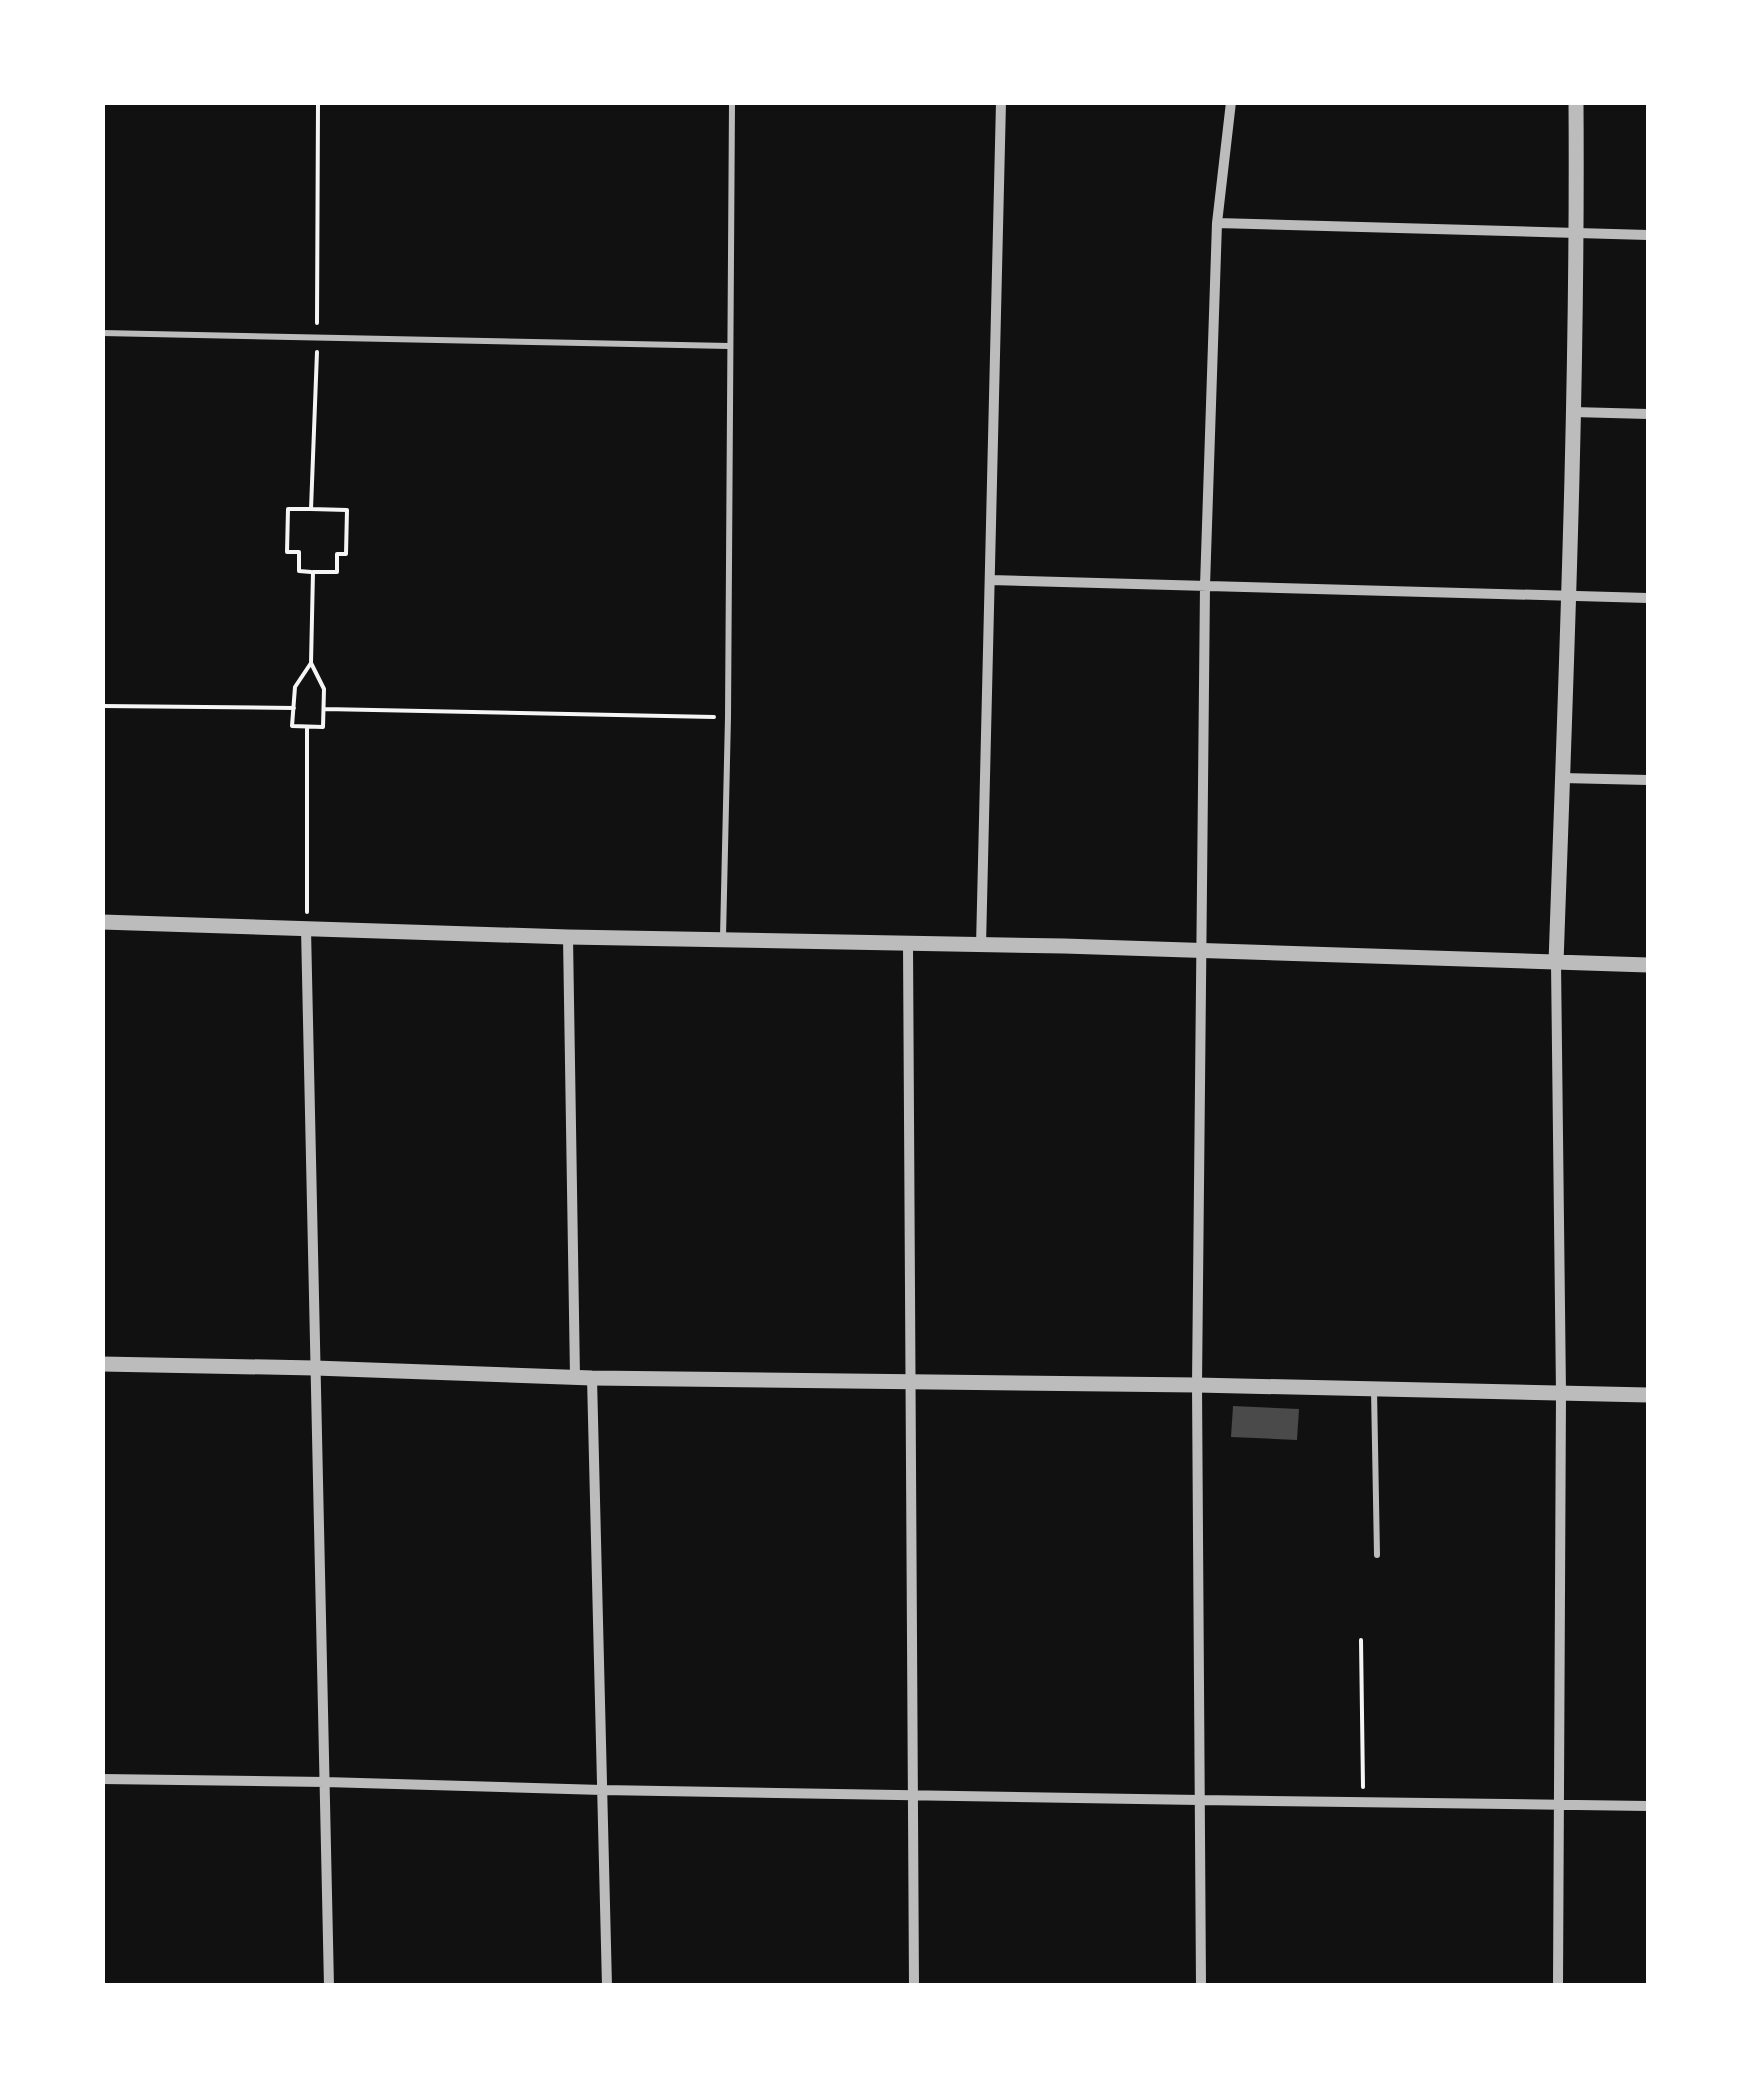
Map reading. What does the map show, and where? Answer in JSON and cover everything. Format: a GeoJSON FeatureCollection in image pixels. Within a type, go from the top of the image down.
{"type":"FeatureCollection","features":[{"type":"Feature","properties":{"kind":"street"},"geometry":{"type":"LineString","coordinates":[[980,946],[1001,102]]}},
{"type":"Feature","properties":{"kind":"street"},"geometry":{"type":"LineString","coordinates":[[1201,1986],[1197,1386],[1205,586],[1217,223],[1230,102]]}},
{"type":"Feature","properties":{"kind":"street"},"geometry":{"type":"LineString","coordinates":[[1558,1986],[1561,1393],[1556,964],[1569,596],[1576,102]]}},
{"type":"Feature","properties":{"kind":"street"},"geometry":{"type":"LineString","coordinates":[[1217,223],[1648,235]]}},
{"type":"Feature","properties":{"kind":"street"},"geometry":{"type":"LineString","coordinates":[[1572,412],[1648,414]]}},
{"type":"Feature","properties":{"kind":"street"},"geometry":{"type":"LineString","coordinates":[[990,580],[1648,598]]}},
{"type":"Feature","properties":{"kind":"street"},"geometry":{"type":"LineString","coordinates":[[1562,778],[1648,780]]}},
{"type":"Feature","properties":{"kind":"street"},"geometry":{"type":"LineString","coordinates":[[102,922],[1648,965]]}},
{"type":"Feature","properties":{"kind":"street"},"geometry":{"type":"LineString","coordinates":[[306,929],[329,1986]]}},
{"type":"Feature","properties":{"kind":"street"},"geometry":{"type":"LineString","coordinates":[[568,937],[607,1986]]}},
{"type":"Feature","properties":{"kind":"street"},"geometry":{"type":"LineString","coordinates":[[908,944],[914,1986]]}},
{"type":"Feature","properties":{"kind":"street"},"geometry":{"type":"LineString","coordinates":[[102,1364],[583,1377],[1648,1395]]}},
{"type":"Feature","properties":{"kind":"street"},"geometry":{"type":"LineString","coordinates":[[102,1779],[1648,1806]]}},
{"type":"Feature","properties":{"kind":"lane"},"geometry":{"type":"LineString","coordinates":[[723,938],[732,102]]}},
{"type":"Feature","properties":{"kind":"lane"},"geometry":{"type":"LineString","coordinates":[[102,333],[729,346]]}},
{"type":"Feature","properties":{"kind":"lane"},"geometry":{"type":"LineString","coordinates":[[1374,1389],[1377,1555]]}},
{"type":"Feature","properties":{"kind":"path"},"geometry":{"type":"LineString","coordinates":[[311,508],[318,338],[318,102]]}},
{"type":"Feature","properties":{"kind":"path"},"geometry":{"type":"LineString","coordinates":[[288,509],[347,510],[346,554],[337,554],[337,572],[313,572],[298,572],[299,552],[287,552],[288,509]]}},
{"type":"Feature","properties":{"kind":"path"},"geometry":{"type":"LineString","coordinates":[[311,663],[295,686],[292,726],[323,728],[324,689],[311,663],[313,572]]}},
{"type":"Feature","properties":{"kind":"path"},"geometry":{"type":"LineString","coordinates":[[102,706],[294,708]]}},
{"type":"Feature","properties":{"kind":"path"},"geometry":{"type":"LineString","coordinates":[[324,709],[728,717]]}},
{"type":"Feature","properties":{"kind":"path"},"geometry":{"type":"LineString","coordinates":[[306,929],[307,727]]}},
{"type":"Feature","properties":{"kind":"path"},"geometry":{"type":"LineString","coordinates":[[1361,1640],[1363,1802]]}},
{"type":"Feature","properties":{"kind":"building"},"geometry":{"type":"Polygon","coordinates":[[[1233,1406],[1299,1409],[1297,1440],[1231,1437],[1233,1406]]]}}]}
